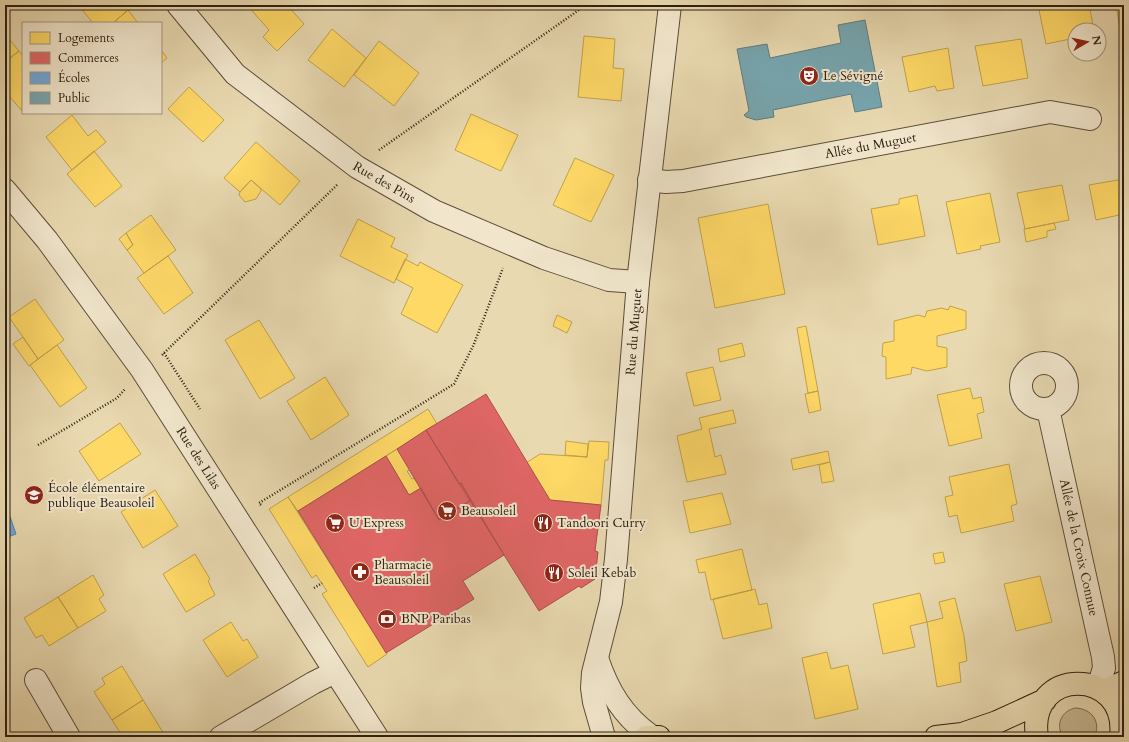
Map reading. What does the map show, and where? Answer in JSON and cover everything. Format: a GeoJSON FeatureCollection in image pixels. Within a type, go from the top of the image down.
{"type":"FeatureCollection","features":[{"type":"Feature","properties":{"kind":"main road"},"geometry":{"type":"LineString","coordinates":[[1101,689],[1124,682]]}},
{"type":"Feature","properties":{"kind":"main road"},"geometry":{"type":"LineString","coordinates":[[1037,737],[1036,718],[1045,700],[1052,692],[1069,684],[1083,683],[1101,689],[1118,706],[1123,729]]}},
{"type":"Feature","properties":{"kind":"main road"},"geometry":{"type":"LineString","coordinates":[[936,737],[962,734],[997,722],[1045,700]]}},
{"type":"Feature","properties":{"kind":"main road"},"geometry":{"type":"LineString","coordinates":[[962,734],[986,737]]}},
{"type":"Feature","properties":{"kind":"street","name":"Rue des Pins"},"geometry":{"type":"LineString","coordinates":[[178,5],[235,74],[357,168],[434,211],[544,258],[609,280],[638,282]]}},
{"type":"Feature","properties":{"kind":"street","name":"Rue du Muguet"},"geometry":{"type":"LineString","coordinates":[[604,737],[592,688],[593,673],[611,602],[616,559],[638,282],[670,5]]}},
{"type":"Feature","properties":{"kind":"street","name":"Allée du Muguet"},"geometry":{"type":"LineString","coordinates":[[649,180],[666,182],[683,181],[1050,112],[1090,119]]}},
{"type":"Feature","properties":{"kind":"street","name":"Rue des Lilas"},"geometry":{"type":"LineString","coordinates":[[5,190],[47,240],[142,370],[377,737]]}},
{"type":"Feature","properties":{"kind":"street","name":"Allée de la Croix Connue"},"geometry":{"type":"LineString","coordinates":[[1048,409],[1103,658],[1104,668],[1101,689]]}},
{"type":"Feature","properties":{"kind":"street"},"geometry":{"type":"LineString","coordinates":[[597,658],[612,696],[638,727],[652,737]]}},
{"type":"Feature","properties":{"kind":"street"},"geometry":{"type":"LineString","coordinates":[[221,737],[312,683],[335,672]]}},
{"type":"Feature","properties":{"kind":"street"},"geometry":{"type":"LineString","coordinates":[[36,680],[69,737]]}},
{"type":"Feature","properties":{"kind":"path"},"geometry":{"type":"LineString","coordinates":[[263,509],[259,502],[454,384],[474,344],[504,264]]}},
{"type":"Feature","properties":{"kind":"path"},"geometry":{"type":"LineString","coordinates":[[38,445],[117,398],[142,370]]}},
{"type":"Feature","properties":{"kind":"path"},"geometry":{"type":"LineString","coordinates":[[310,582],[318,595]]}},
{"type":"Feature","properties":{"kind":"path"},"geometry":{"type":"LineString","coordinates":[[314,588],[322,583]]}},
{"type":"Feature","properties":{"kind":"shaded area"},"geometry":{"type":"Polygon","coordinates":[[[1075,708],[1086,710],[1094,717],[1097,726],[1094,737],[1063,737],[1060,727],[1061,719],[1063,715],[1075,708]]]}},
{"type":"Feature","properties":{"kind":"building: Logements"},"geometry":{"type":"Polygon","coordinates":[[[78,5],[123,5],[128,10],[114,22],[92,22],[78,5]]]}},
{"type":"Feature","properties":{"kind":"building: Logements"},"geometry":{"type":"Polygon","coordinates":[[[247,5],[287,5],[304,24],[277,51],[263,37],[269,30],[247,5]]]}},
{"type":"Feature","properties":{"kind":"building: Logements"},"geometry":{"type":"Polygon","coordinates":[[[1038,5],[1089,5],[1092,22],[1067,22],[1067,40],[1046,44],[1038,5]]]}},
{"type":"Feature","properties":{"kind":"building: Logements"},"geometry":{"type":"Polygon","coordinates":[[[1116,5],[1124,5],[1124,34],[1121,35],[1116,5]]]}},
{"type":"Feature","properties":{"kind":"building: Logements"},"geometry":{"type":"Polygon","coordinates":[[[128,10],[137,22],[114,22],[128,10]]]}},
{"type":"Feature","properties":{"kind":"building: Logements"},"geometry":{"type":"Polygon","coordinates":[[[332,29],[366,58],[344,87],[308,60],[332,29]]]}},
{"type":"Feature","properties":{"kind":"building: Logements"},"geometry":{"type":"Polygon","coordinates":[[[5,34],[19,51],[5,62],[5,34]]]}},
{"type":"Feature","properties":{"kind":"building: Logements"},"geometry":{"type":"Polygon","coordinates":[[[584,36],[615,39],[613,68],[624,69],[621,101],[578,97],[584,36]]]}},
{"type":"Feature","properties":{"kind":"building: Logements"},"geometry":{"type":"Polygon","coordinates":[[[1021,39],[1028,78],[983,86],[975,46],[1021,39]]]}},
{"type":"Feature","properties":{"kind":"building: Logements"},"geometry":{"type":"Polygon","coordinates":[[[379,41],[419,73],[394,106],[354,75],[379,41]]]}},
{"type":"Feature","properties":{"kind":"building: Logements"},"geometry":{"type":"Polygon","coordinates":[[[948,48],[954,88],[937,91],[935,86],[909,92],[902,57],[948,48]]]}},
{"type":"Feature","properties":{"kind":"building: Logements"},"geometry":{"type":"Polygon","coordinates":[[[19,51],[22,55],[22,111],[5,91],[5,62],[19,51]]]}},
{"type":"Feature","properties":{"kind":"building: Logements"},"geometry":{"type":"Polygon","coordinates":[[[162,51],[167,58],[162,62],[162,51]]]}},
{"type":"Feature","properties":{"kind":"building: Logements"},"geometry":{"type":"Polygon","coordinates":[[[189,87],[224,120],[203,142],[168,109],[189,87]]]}},
{"type":"Feature","properties":{"kind":"building: Logements"},"geometry":{"type":"Polygon","coordinates":[[[471,114],[518,135],[501,171],[455,150],[471,114]]]}},
{"type":"Feature","properties":{"kind":"building: Logements"},"geometry":{"type":"Polygon","coordinates":[[[72,115],[88,136],[96,130],[106,142],[72,170],[46,137],[72,115]]]}},
{"type":"Feature","properties":{"kind":"building: Logements"},"geometry":{"type":"Polygon","coordinates":[[[256,142],[300,181],[280,205],[251,180],[240,192],[224,178],[256,142]]]}},
{"type":"Feature","properties":{"kind":"building: Logements"},"geometry":{"type":"Polygon","coordinates":[[[94,151],[122,186],[95,207],[67,174],[94,151]]]}},
{"type":"Feature","properties":{"kind":"building: Logements"},"geometry":{"type":"Polygon","coordinates":[[[575,158],[614,175],[591,222],[553,205],[575,158]]]}},
{"type":"Feature","properties":{"kind":"building: Logements"},"geometry":{"type":"Polygon","coordinates":[[[1124,179],[1124,214],[1096,220],[1089,185],[1124,179]]]}},
{"type":"Feature","properties":{"kind":"building: Logements"},"geometry":{"type":"Polygon","coordinates":[[[251,180],[261,189],[261,191],[256,199],[245,202],[239,195],[251,180]]]}},
{"type":"Feature","properties":{"kind":"building: Logements"},"geometry":{"type":"Polygon","coordinates":[[[1062,185],[1069,220],[1025,229],[1017,193],[1062,185]]]}},
{"type":"Feature","properties":{"kind":"building: Logements"},"geometry":{"type":"Polygon","coordinates":[[[990,193],[1000,242],[980,246],[981,249],[957,254],[946,202],[990,193]]]}},
{"type":"Feature","properties":{"kind":"building: Logements"},"geometry":{"type":"Polygon","coordinates":[[[917,195],[925,236],[878,245],[871,209],[899,204],[899,199],[917,195]]]}},
{"type":"Feature","properties":{"kind":"building: Logements"},"geometry":{"type":"Polygon","coordinates":[[[768,204],[785,294],[715,308],[698,218],[768,204]]]}},
{"type":"Feature","properties":{"kind":"building: Logements"},"geometry":{"type":"Polygon","coordinates":[[[151,215],[176,250],[144,273],[127,250],[133,245],[126,233],[151,215]]]}},
{"type":"Feature","properties":{"kind":"building: Logements"},"geometry":{"type":"Polygon","coordinates":[[[358,219],[395,238],[391,247],[408,255],[394,283],[340,256],[358,219]]]}},
{"type":"Feature","properties":{"kind":"building: Logements"},"geometry":{"type":"Polygon","coordinates":[[[1054,223],[1056,229],[1047,231],[1047,237],[1026,242],[1024,229],[1054,223]]]}},
{"type":"Feature","properties":{"kind":"building: Logements"},"geometry":{"type":"Polygon","coordinates":[[[126,233],[133,245],[127,250],[119,239],[126,233]]]}},
{"type":"Feature","properties":{"kind":"building: Logements"},"geometry":{"type":"Polygon","coordinates":[[[168,256],[193,293],[164,314],[137,278],[168,256]]]}},
{"type":"Feature","properties":{"kind":"building: Logements"},"geometry":{"type":"Polygon","coordinates":[[[405,259],[418,266],[420,262],[463,285],[437,333],[401,314],[413,288],[396,279],[405,259]]]}},
{"type":"Feature","properties":{"kind":"building: Logements"},"geometry":{"type":"Polygon","coordinates":[[[35,299],[64,340],[38,359],[9,317],[35,299]]]}},
{"type":"Feature","properties":{"kind":"building: Logements"},"geometry":{"type":"Polygon","coordinates":[[[950,306],[966,311],[966,329],[937,336],[937,346],[947,348],[947,367],[927,371],[912,367],[911,374],[886,379],[886,357],[882,356],[883,343],[894,341],[894,321],[918,315],[925,317],[927,311],[942,308],[948,310],[950,306]]]}},
{"type":"Feature","properties":{"kind":"building: Logements"},"geometry":{"type":"Polygon","coordinates":[[[557,315],[572,322],[567,333],[553,326],[557,315]]]}},
{"type":"Feature","properties":{"kind":"building: Logements"},"geometry":{"type":"Polygon","coordinates":[[[259,320],[295,378],[260,399],[225,340],[259,320]]]}},
{"type":"Feature","properties":{"kind":"building: Logements"},"geometry":{"type":"Polygon","coordinates":[[[806,326],[818,391],[808,393],[797,328],[806,326]]]}},
{"type":"Feature","properties":{"kind":"building: Logements"},"geometry":{"type":"Polygon","coordinates":[[[23,337],[38,359],[29,366],[13,344],[23,337]]]}},
{"type":"Feature","properties":{"kind":"building: Logements"},"geometry":{"type":"Polygon","coordinates":[[[742,343],[745,356],[720,362],[718,349],[742,343]]]}},
{"type":"Feature","properties":{"kind":"building: Logements"},"geometry":{"type":"Polygon","coordinates":[[[57,345],[87,388],[60,407],[30,365],[57,345]]]}},
{"type":"Feature","properties":{"kind":"building: Logements"},"geometry":{"type":"Polygon","coordinates":[[[713,367],[721,400],[694,406],[686,373],[713,367]]]}},
{"type":"Feature","properties":{"kind":"building: Logements"},"geometry":{"type":"Polygon","coordinates":[[[325,377],[349,415],[311,440],[287,401],[325,377]]]}},
{"type":"Feature","properties":{"kind":"building: Logements"},"geometry":{"type":"Polygon","coordinates":[[[970,388],[973,399],[981,397],[984,412],[977,414],[982,438],[949,446],[937,395],[970,388]]]}},
{"type":"Feature","properties":{"kind":"building: Logements"},"geometry":{"type":"Polygon","coordinates":[[[818,391],[821,410],[809,413],[805,394],[818,391]]]}},
{"type":"Feature","properties":{"kind":"building: Logements"},"geometry":{"type":"Polygon","coordinates":[[[428,409],[437,424],[298,511],[288,497],[428,409]]]}},
{"type":"Feature","properties":{"kind":"building: Logements"},"geometry":{"type":"Polygon","coordinates":[[[733,410],[736,423],[709,429],[715,457],[721,455],[726,474],[687,482],[677,436],[702,429],[699,418],[733,410]]]}},
{"type":"Feature","properties":{"kind":"building: Logements"},"geometry":{"type":"Polygon","coordinates":[[[120,423],[141,454],[99,481],[79,451],[120,423]]]}},
{"type":"Feature","properties":{"kind":"building: Logements"},"geometry":{"type":"Polygon","coordinates":[[[566,441],[588,444],[587,457],[565,455],[566,441]]]}},
{"type":"Feature","properties":{"kind":"building: Logements"},"geometry":{"type":"Polygon","coordinates":[[[589,441],[609,442],[608,460],[605,460],[601,505],[550,500],[526,463],[540,454],[587,457],[589,441]]]}},
{"type":"Feature","properties":{"kind":"building: Logements"},"geometry":{"type":"Polygon","coordinates":[[[397,449],[410,470],[407,471],[412,479],[414,478],[421,488],[409,495],[386,456],[397,449]]]}},
{"type":"Feature","properties":{"kind":"building: Logements"},"geometry":{"type":"Polygon","coordinates":[[[828,451],[830,462],[793,470],[791,459],[828,451]]]}},
{"type":"Feature","properties":{"kind":"building: Logements"},"geometry":{"type":"Polygon","coordinates":[[[830,462],[834,481],[822,483],[819,465],[830,462]]]}},
{"type":"Feature","properties":{"kind":"building: Logements"},"geometry":{"type":"Polygon","coordinates":[[[1009,464],[1017,504],[1011,506],[1014,521],[961,533],[957,515],[949,517],[945,497],[953,495],[949,477],[1009,464]]]}},
{"type":"Feature","properties":{"kind":"building: Logements"},"geometry":{"type":"Polygon","coordinates":[[[155,490],[178,526],[143,548],[121,512],[155,490]]]}},
{"type":"Feature","properties":{"kind":"building: Logements"},"geometry":{"type":"Polygon","coordinates":[[[722,493],[731,524],[690,533],[683,501],[722,493]]]}},
{"type":"Feature","properties":{"kind":"building: Logements"},"geometry":{"type":"Polygon","coordinates":[[[288,497],[387,654],[368,667],[322,594],[327,591],[316,575],[312,578],[269,509],[288,497]]]}},
{"type":"Feature","properties":{"kind":"building: Logements"},"geometry":{"type":"Polygon","coordinates":[[[742,549],[752,590],[711,600],[705,572],[699,573],[696,560],[742,549]]]}},
{"type":"Feature","properties":{"kind":"building: Logements"},"geometry":{"type":"Polygon","coordinates":[[[943,552],[945,562],[935,564],[933,554],[943,552]]]}},
{"type":"Feature","properties":{"kind":"building: Logements"},"geometry":{"type":"Polygon","coordinates":[[[195,554],[210,579],[208,581],[215,595],[186,612],[163,574],[195,554]]]}},
{"type":"Feature","properties":{"kind":"building: Logements"},"geometry":{"type":"Polygon","coordinates":[[[93,575],[104,595],[99,599],[106,611],[78,628],[58,597],[93,575]]]}},
{"type":"Feature","properties":{"kind":"building: Logements"},"geometry":{"type":"Polygon","coordinates":[[[1040,576],[1052,622],[1016,631],[1004,584],[1040,576]]]}},
{"type":"Feature","properties":{"kind":"building: Logements"},"geometry":{"type":"Polygon","coordinates":[[[755,589],[759,605],[767,603],[772,628],[723,639],[713,599],[755,589]]]}},
{"type":"Feature","properties":{"kind":"building: Logements"},"geometry":{"type":"Polygon","coordinates":[[[920,593],[927,622],[910,626],[915,647],[883,654],[873,604],[920,593]]]}},
{"type":"Feature","properties":{"kind":"building: Logements"},"geometry":{"type":"Polygon","coordinates":[[[58,597],[78,628],[49,646],[42,635],[36,638],[24,618],[58,597]]]}},
{"type":"Feature","properties":{"kind":"building: Logements"},"geometry":{"type":"Polygon","coordinates":[[[955,598],[964,636],[967,661],[959,663],[961,682],[937,687],[927,622],[943,618],[939,602],[955,598]]]}},
{"type":"Feature","properties":{"kind":"building: Logements"},"geometry":{"type":"Polygon","coordinates":[[[231,622],[243,641],[247,639],[258,657],[227,677],[203,640],[231,622]]]}},
{"type":"Feature","properties":{"kind":"building: Logements"},"geometry":{"type":"Polygon","coordinates":[[[827,652],[831,669],[848,665],[858,709],[815,719],[802,658],[827,652]]]}},
{"type":"Feature","properties":{"kind":"building: Logements"},"geometry":{"type":"Polygon","coordinates":[[[122,666],[143,700],[112,720],[94,692],[105,684],[102,678],[122,666]]]}},
{"type":"Feature","properties":{"kind":"building: Logements"},"geometry":{"type":"Polygon","coordinates":[[[143,700],[164,734],[159,737],[123,737],[112,720],[143,700]]]}},
{"type":"Feature","properties":{"kind":"building: Commerces"},"geometry":{"type":"Polygon","coordinates":[[[486,394],[550,500],[601,505],[595,551],[598,552],[595,579],[581,588],[579,586],[539,611],[426,430],[486,394]]]}},
{"type":"Feature","properties":{"kind":"building: Commerces"},"geometry":{"type":"Polygon","coordinates":[[[426,430],[459,484],[461,483],[471,500],[439,520],[397,449],[426,430]]]}},
{"type":"Feature","properties":{"kind":"building: Commerces"},"geometry":{"type":"Polygon","coordinates":[[[386,456],[409,495],[421,488],[439,520],[471,500],[504,555],[463,581],[474,599],[386,653],[298,511],[386,456]]]}},
{"type":"Feature","properties":{"kind":"building: Écoles"},"geometry":{"type":"Polygon","coordinates":[[[5,502],[16,534],[5,538],[5,502]]]}},
{"type":"Feature","properties":{"kind":"building: Public","name":"Le Sévigné"},"geometry":{"type":"Polygon","coordinates":[[[865,20],[882,107],[855,112],[851,94],[773,110],[774,117],[756,120],[744,115],[749,111],[737,49],[767,44],[770,58],[841,43],[838,25],[865,20]]]}},
{"type":"Feature","properties":{"kind":"place","name":"Le Sévigné"},"geometry":{"type":"Point","coordinates":[809,76]}},
{"type":"Feature","properties":{"kind":"place","name":"École élémentaire publique Beausoleil"},"geometry":{"type":"Point","coordinates":[34,495]}},
{"type":"Feature","properties":{"kind":"place","name":"Beausoleil"},"geometry":{"type":"Point","coordinates":[447,511]}},
{"type":"Feature","properties":{"kind":"place","name":"U Express"},"geometry":{"type":"Point","coordinates":[335,523]}},
{"type":"Feature","properties":{"kind":"place","name":"Tandoori Curry"},"geometry":{"type":"Point","coordinates":[543,523]}},
{"type":"Feature","properties":{"kind":"place","name":"Pharmacie Beausoleil"},"geometry":{"type":"Point","coordinates":[360,572]}},
{"type":"Feature","properties":{"kind":"place","name":"Soleil Kebab"},"geometry":{"type":"Point","coordinates":[554,573]}},
{"type":"Feature","properties":{"kind":"place","name":"BNP Paribas"},"geometry":{"type":"Point","coordinates":[387,619]}}]}
